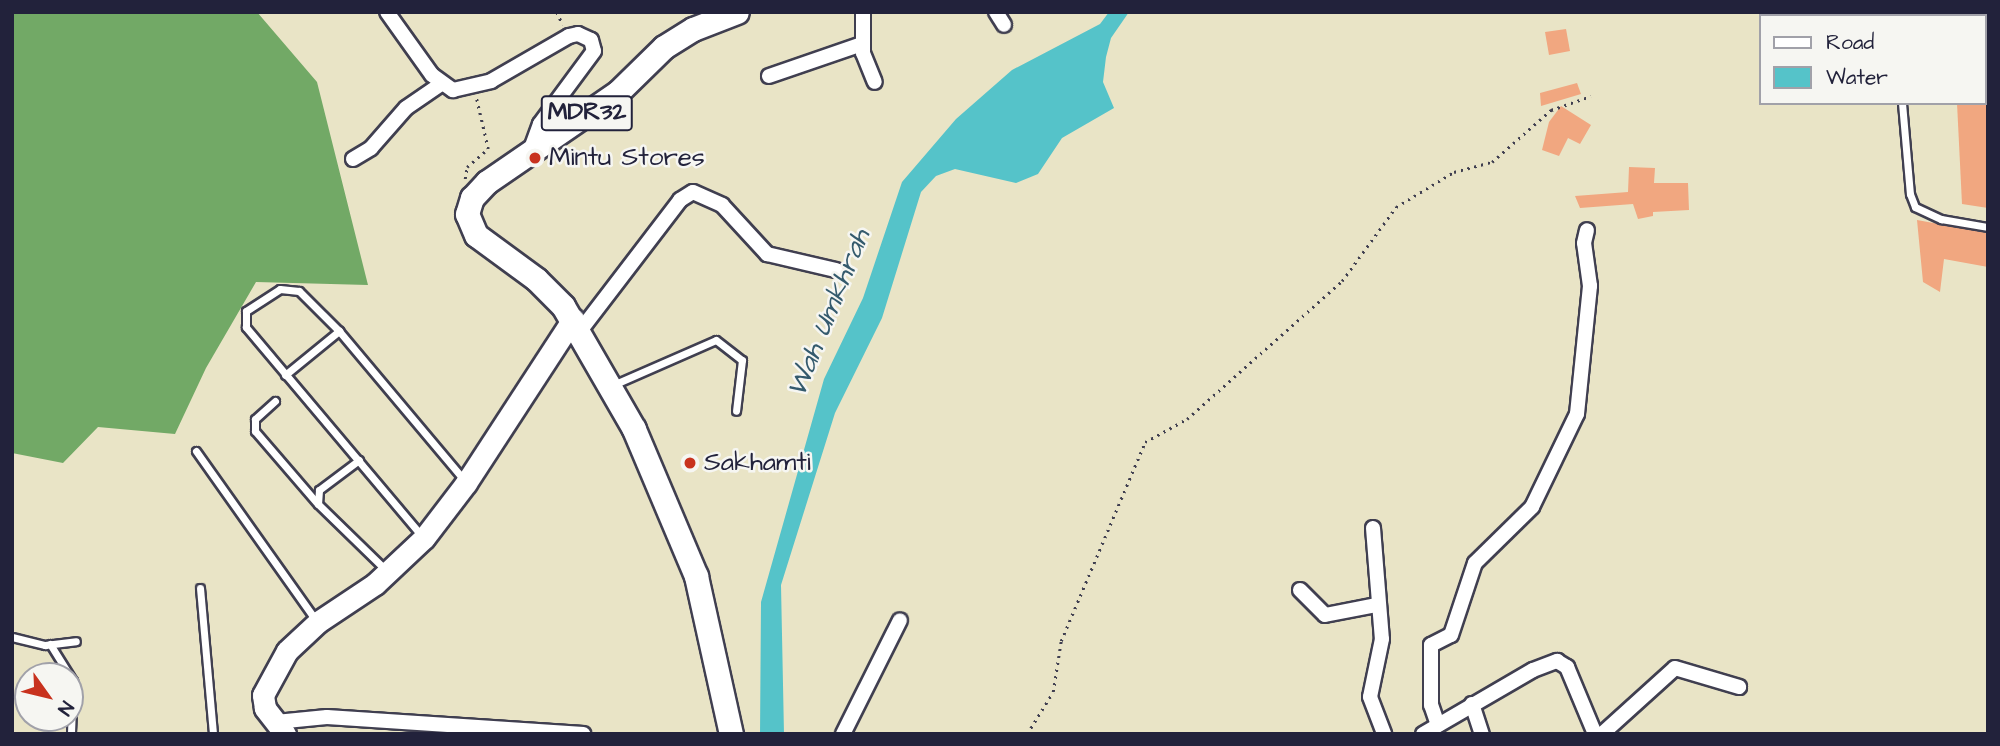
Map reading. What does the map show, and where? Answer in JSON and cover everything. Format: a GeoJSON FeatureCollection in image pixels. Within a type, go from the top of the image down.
{"type":"FeatureCollection","features":[{"type":"Feature","properties":{"kind":"main road","name":"MDR32"},"geometry":{"type":"LineString","coordinates":[[479,190],[530,151],[618,92],[676,39],[737,12]]}},
{"type":"Feature","properties":{"kind":"main road"},"geometry":{"type":"LineString","coordinates":[[479,190],[467,214],[483,240],[548,289],[577,325],[611,386],[696,576],[731,734]]}},
{"type":"Feature","properties":{"kind":"street"},"geometry":{"type":"LineString","coordinates":[[387,12],[441,84],[453,90],[473,88],[506,74],[569,36],[578,34],[592,40],[594,51],[540,124],[530,151]]}},
{"type":"Feature","properties":{"kind":"street"},"geometry":{"type":"LineString","coordinates":[[863,12],[862,44],[875,82]]}},
{"type":"Feature","properties":{"kind":"street"},"geometry":{"type":"LineString","coordinates":[[769,76],[862,44]]}},
{"type":"Feature","properties":{"kind":"street"},"geometry":{"type":"LineString","coordinates":[[353,159],[371,148],[406,108],[441,84]]}},
{"type":"Feature","properties":{"kind":"street"},"geometry":{"type":"LineString","coordinates":[[583,734],[454,730],[327,717],[281,728],[262,695],[288,652],[318,622],[388,572],[424,538],[577,325],[680,200],[693,192],[722,205],[767,254],[835,270]]}},
{"type":"Feature","properties":{"kind":"street"},"geometry":{"type":"LineString","coordinates":[[1438,724],[1431,705],[1431,645],[1451,635],[1475,563],[1532,507],[1577,414],[1590,286],[1584,243],[1587,230]]}},
{"type":"Feature","properties":{"kind":"street"},"geometry":{"type":"LineString","coordinates":[[1373,528],[1381,652],[1370,697],[1384,734]]}},
{"type":"Feature","properties":{"kind":"street"},"geometry":{"type":"LineString","coordinates":[[1300,590],[1325,615],[1377,605]]}},
{"type":"Feature","properties":{"kind":"street"},"geometry":{"type":"LineString","coordinates":[[843,734],[900,620]]}},
{"type":"Feature","properties":{"kind":"street"},"geometry":{"type":"LineString","coordinates":[[1423,734],[1533,670],[1561,662],[1595,734]]}},
{"type":"Feature","properties":{"kind":"street"},"geometry":{"type":"LineString","coordinates":[[1602,734],[1675,668],[1739,687]]}},
{"type":"Feature","properties":{"kind":"street"},"geometry":{"type":"LineString","coordinates":[[1472,704],[1482,734]]}},
{"type":"Feature","properties":{"kind":"lane"},"geometry":{"type":"LineString","coordinates":[[1902,105],[1910,194],[1915,207],[1941,219],[1988,227]]}},
{"type":"Feature","properties":{"kind":"lane"},"geometry":{"type":"LineString","coordinates":[[424,538],[246,327],[244,318],[252,306],[280,289],[295,288],[339,331],[466,483]]}},
{"type":"Feature","properties":{"kind":"lane"},"geometry":{"type":"LineString","coordinates":[[285,375],[339,331]]}},
{"type":"Feature","properties":{"kind":"lane"},"geometry":{"type":"LineString","coordinates":[[611,386],[716,340],[742,360],[736,411]]}},
{"type":"Feature","properties":{"kind":"lane"},"geometry":{"type":"LineString","coordinates":[[275,401],[255,419],[255,431],[318,504],[388,572]]}},
{"type":"Feature","properties":{"kind":"lane"},"geometry":{"type":"LineString","coordinates":[[196,451],[318,622]]}},
{"type":"Feature","properties":{"kind":"lane"},"geometry":{"type":"LineString","coordinates":[[318,504],[319,490],[359,460]]}},
{"type":"Feature","properties":{"kind":"lane"},"geometry":{"type":"LineString","coordinates":[[200,588],[213,734]]}},
{"type":"Feature","properties":{"kind":"lane"},"geometry":{"type":"LineString","coordinates":[[12,637],[50,645],[76,641]]}},
{"type":"Feature","properties":{"kind":"lane"},"geometry":{"type":"LineString","coordinates":[[50,645],[73,681],[71,734]]}},
{"type":"Feature","properties":{"kind":"path"},"geometry":{"type":"LineString","coordinates":[[473,88],[488,149],[464,173],[479,190]]}},
{"type":"Feature","properties":{"kind":"path"},"geometry":{"type":"LineString","coordinates":[[1027,734],[1053,692],[1061,641],[1145,442],[1187,419],[1342,281],[1396,207],[1454,172],[1492,162],[1552,110],[1591,96]]}},
{"type":"Feature","properties":{"kind":"green space"},"geometry":{"type":"Polygon","coordinates":[[[12,12],[257,12],[317,82],[368,285],[256,282],[206,368],[175,434],[98,427],[63,463],[12,453],[12,12]]]}},
{"type":"Feature","properties":{"kind":"water"},"geometry":{"type":"Polygon","coordinates":[[[1109,12],[1129,12],[1111,38],[1106,57],[1103,82],[1114,108],[1062,138],[1038,174],[1016,183],[955,169],[936,176],[921,192],[882,318],[835,413],[781,585],[784,734],[760,734],[761,602],[824,379],[863,298],[902,182],[956,119],[1012,70],[1100,24],[1109,12]]]}},
{"type":"Feature","properties":{"kind":"building"},"geometry":{"type":"Polygon","coordinates":[[[1566,29],[1570,51],[1549,55],[1545,32],[1566,29]]]}},
{"type":"Feature","properties":{"kind":"building"},"geometry":{"type":"Polygon","coordinates":[[[1577,83],[1581,94],[1541,106],[1540,93],[1577,83]]]}},
{"type":"Feature","properties":{"kind":"building"},"geometry":{"type":"Polygon","coordinates":[[[1988,103],[1988,208],[1962,204],[1957,105],[1988,103]]]}},
{"type":"Feature","properties":{"kind":"building"},"geometry":{"type":"Polygon","coordinates":[[[1561,106],[1591,125],[1580,144],[1568,138],[1559,156],[1542,150],[1549,122],[1561,106]]]}},
{"type":"Feature","properties":{"kind":"building"},"geometry":{"type":"Polygon","coordinates":[[[1629,167],[1655,168],[1654,183],[1688,183],[1689,210],[1653,212],[1653,216],[1638,219],[1633,204],[1580,208],[1575,196],[1628,192],[1629,167]]]}},
{"type":"Feature","properties":{"kind":"building"},"geometry":{"type":"Polygon","coordinates":[[[1917,220],[1988,233],[1988,267],[1944,259],[1940,292],[1923,282],[1917,220]]]}},
{"type":"Feature","properties":{"kind":"place","name":"Mintu Stores"},"geometry":{"type":"Point","coordinates":[535,158]}},
{"type":"Feature","properties":{"kind":"place","name":"Sakhamti"},"geometry":{"type":"Point","coordinates":[690,463]}},
{"type":"Feature","properties":{"kind":"water label","name":"Wah Umkhrah"},"geometry":{"type":"Point","coordinates":[829,313]}}]}
